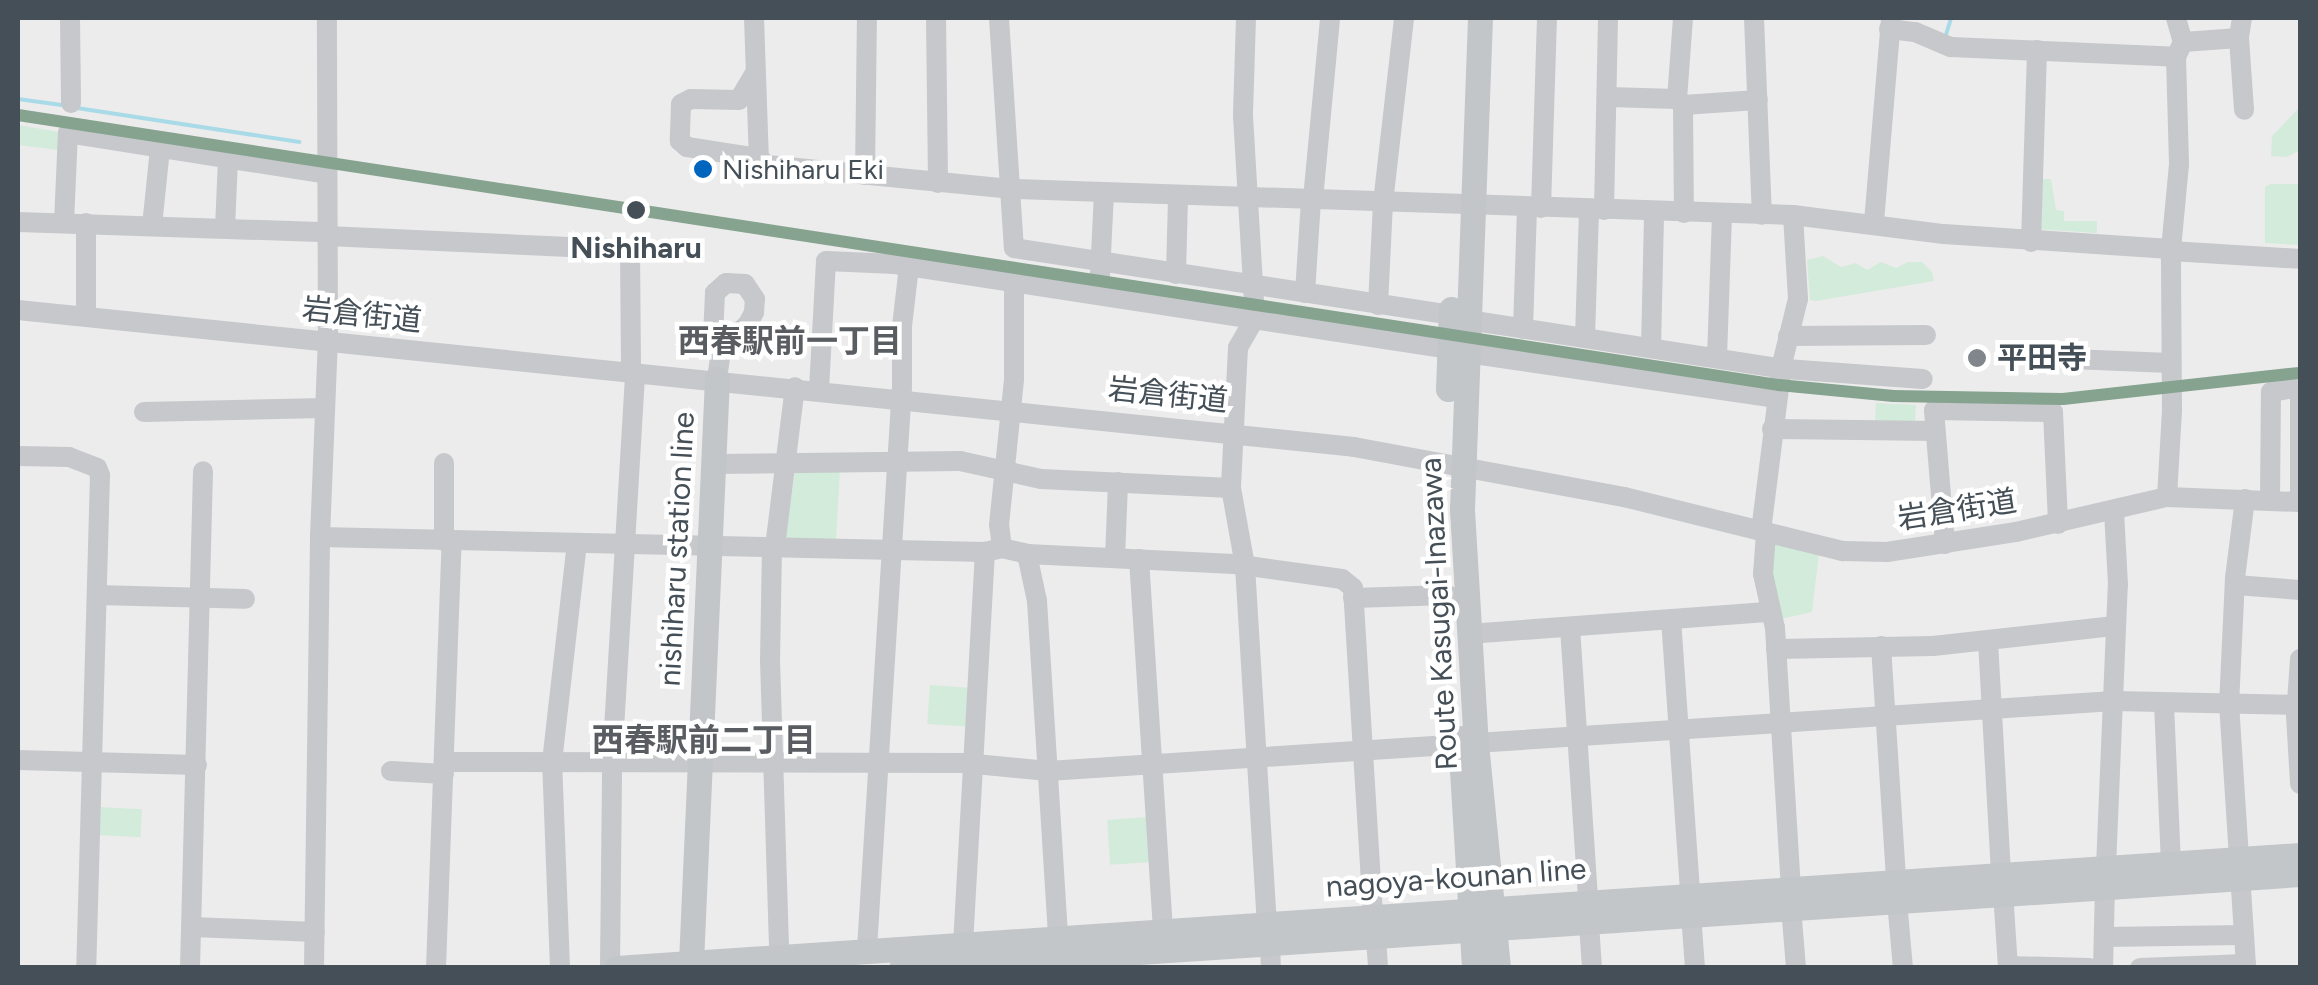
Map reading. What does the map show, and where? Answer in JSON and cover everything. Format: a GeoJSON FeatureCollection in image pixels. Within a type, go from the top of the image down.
{"type":"FeatureCollection","features":[{"type":"Feature","properties":{"kind":"main road","name":"Route Kasugai-Inazawa"},"geometry":{"type":"LineString","coordinates":[[1463,18],[1463,205],[1448,595],[1468,743],[1482,921],[1474,968]]}},
{"type":"Feature","properties":{"kind":"main road","name":"Route Kasugai-Inazawa"},"geometry":{"type":"LineString","coordinates":[[1463,205],[1480,18]]}},
{"type":"Feature","properties":{"kind":"main road","name":"nishiharu station line"},"geometry":{"type":"LineString","coordinates":[[691,964],[718,379]]}},
{"type":"Feature","properties":{"kind":"main road","name":"Route Kasugai-Inazawa"},"geometry":{"type":"LineString","coordinates":[[1454,463],[1468,634],[1468,743]]}},
{"type":"Feature","properties":{"kind":"main road","name":"nagoya-kounan line"},"geometry":{"type":"LineString","coordinates":[[901,968],[1055,954],[1269,945],[1374,927],[2240,868],[2300,855]]}},
{"type":"Feature","properties":{"kind":"main road","name":"nagoya-kounan line"},"geometry":{"type":"LineString","coordinates":[[2105,876],[2171,863],[2300,874]]}},
{"type":"Feature","properties":{"kind":"main road","name":"Route Kasugai-Inazawa"},"geometry":{"type":"LineString","coordinates":[[1482,921],[1498,968]]}},
{"type":"Feature","properties":{"kind":"main road","name":"nagoya-kounan line"},"geometry":{"type":"LineString","coordinates":[[613,968],[780,954],[963,945],[1055,954]]}},
{"type":"Feature","properties":{"kind":"street"},"geometry":{"type":"LineString","coordinates":[[70,18],[71,103]]}},
{"type":"Feature","properties":{"kind":"street"},"geometry":{"type":"LineString","coordinates":[[314,968],[320,537],[328,341],[326,18]]}},
{"type":"Feature","properties":{"kind":"street"},"geometry":{"type":"LineString","coordinates":[[754,18],[760,158]]}},
{"type":"Feature","properties":{"kind":"street"},"geometry":{"type":"LineString","coordinates":[[865,176],[867,18]]}},
{"type":"Feature","properties":{"kind":"street"},"geometry":{"type":"LineString","coordinates":[[936,18],[938,183]]}},
{"type":"Feature","properties":{"kind":"street"},"geometry":{"type":"LineString","coordinates":[[999,18],[1014,248],[1781,368],[1923,379]]}},
{"type":"Feature","properties":{"kind":"street"},"geometry":{"type":"LineString","coordinates":[[1246,18],[1246,197],[1256,286],[1255,318],[1238,348],[1232,488],[1245,566],[1269,945]]}},
{"type":"Feature","properties":{"kind":"street"},"geometry":{"type":"LineString","coordinates":[[1305,294],[1330,18]]}},
{"type":"Feature","properties":{"kind":"street"},"geometry":{"type":"LineString","coordinates":[[1378,305],[1383,203],[1404,18]]}},
{"type":"Feature","properties":{"kind":"street"},"geometry":{"type":"LineString","coordinates":[[1523,329],[1547,18]]}},
{"type":"Feature","properties":{"kind":"street"},"geometry":{"type":"LineString","coordinates":[[1584,338],[1608,97],[1608,18]]}},
{"type":"Feature","properties":{"kind":"street"},"geometry":{"type":"LineString","coordinates":[[1683,18],[1680,102],[1684,213]]}},
{"type":"Feature","properties":{"kind":"street"},"geometry":{"type":"LineString","coordinates":[[1754,18],[1762,215]]}},
{"type":"Feature","properties":{"kind":"street"},"geometry":{"type":"LineString","coordinates":[[2166,498],[2171,250],[2179,164],[2176,18]]}},
{"type":"Feature","properties":{"kind":"street"},"geometry":{"type":"LineString","coordinates":[[1874,222],[1890,23],[1950,46],[2037,50],[2179,49],[2240,28],[2244,110]]}},
{"type":"Feature","properties":{"kind":"street"},"geometry":{"type":"LineString","coordinates":[[2030,242],[2037,50]]}},
{"type":"Feature","properties":{"kind":"street"},"geometry":{"type":"LineString","coordinates":[[739,100],[756,73]]}},
{"type":"Feature","properties":{"kind":"street"},"geometry":{"type":"LineString","coordinates":[[1608,97],[1680,102],[1758,100]]}},
{"type":"Feature","properties":{"kind":"street"},"geometry":{"type":"LineString","coordinates":[[760,108],[739,100],[691,99],[682,104],[680,141],[687,147],[760,158],[767,164],[1013,189],[1793,215],[2030,242],[2300,259]]}},
{"type":"Feature","properties":{"kind":"street"},"geometry":{"type":"LineString","coordinates":[[64,223],[68,133],[327,174]]}},
{"type":"Feature","properties":{"kind":"street"},"geometry":{"type":"LineString","coordinates":[[152,226],[160,148]]}},
{"type":"Feature","properties":{"kind":"street"},"geometry":{"type":"LineString","coordinates":[[224,228],[228,158]]}},
{"type":"Feature","properties":{"kind":"street"},"geometry":{"type":"LineString","coordinates":[[1099,294],[1104,192]]}},
{"type":"Feature","properties":{"kind":"street"},"geometry":{"type":"LineString","coordinates":[[1176,274],[1178,196]]}},
{"type":"Feature","properties":{"kind":"street"},"geometry":{"type":"LineString","coordinates":[[1651,348],[1654,212]]}},
{"type":"Feature","properties":{"kind":"street"},"geometry":{"type":"LineString","coordinates":[[1717,358],[1722,215]]}},
{"type":"Feature","properties":{"kind":"street"},"geometry":{"type":"LineString","coordinates":[[1793,215],[1798,299],[1781,368],[1772,429],[1763,574],[1776,649],[1796,968]]}},
{"type":"Feature","properties":{"kind":"street"},"geometry":{"type":"LineString","coordinates":[[18,222],[224,228],[630,250],[633,372],[628,544],[612,762],[613,968]]}},
{"type":"Feature","properties":{"kind":"street"},"geometry":{"type":"LineString","coordinates":[[86,223],[86,316]]}},
{"type":"Feature","properties":{"kind":"street"},"geometry":{"type":"LineString","coordinates":[[819,390],[826,261],[910,266],[1777,398]]}},
{"type":"Feature","properties":{"kind":"street"},"geometry":{"type":"LineString","coordinates":[[867,949],[902,399],[902,326],[910,266]]}},
{"type":"Feature","properties":{"kind":"street"},"geometry":{"type":"LineString","coordinates":[[963,945],[972,765],[993,550],[1012,409],[1014,282]]}},
{"type":"Feature","properties":{"kind":"street","name":"岩倉街道"},"geometry":{"type":"LineString","coordinates":[[18,310],[1234,432],[1454,463],[1863,552],[1945,544],[2058,524],[2166,498],[2300,502]]}},
{"type":"Feature","properties":{"kind":"street"},"geometry":{"type":"LineString","coordinates":[[1788,336],[1926,334]]}},
{"type":"Feature","properties":{"kind":"street"},"geometry":{"type":"LineString","coordinates":[[718,379],[721,350]]}},
{"type":"Feature","properties":{"kind":"street"},"geometry":{"type":"LineString","coordinates":[[2056,354],[2170,362]]}},
{"type":"Feature","properties":{"kind":"street"},"geometry":{"type":"LineString","coordinates":[[780,954],[773,762],[773,547],[794,387]]}},
{"type":"Feature","properties":{"kind":"street"},"geometry":{"type":"LineString","coordinates":[[2270,500],[2271,392],[2300,387],[2300,502]]}},
{"type":"Feature","properties":{"kind":"street"},"geometry":{"type":"LineString","coordinates":[[144,412],[325,408]]}},
{"type":"Feature","properties":{"kind":"street"},"geometry":{"type":"LineString","coordinates":[[1945,544],[1934,410],[2053,412],[2058,524]]}},
{"type":"Feature","properties":{"kind":"street"},"geometry":{"type":"LineString","coordinates":[[1772,429],[1935,431]]}},
{"type":"Feature","properties":{"kind":"street"},"geometry":{"type":"LineString","coordinates":[[18,456],[70,457],[96,468],[100,475],[86,968]]}},
{"type":"Feature","properties":{"kind":"street"},"geometry":{"type":"LineString","coordinates":[[714,464],[960,461],[1005,474],[1232,488]]}},
{"type":"Feature","properties":{"kind":"street"},"geometry":{"type":"LineString","coordinates":[[436,968],[448,541],[444,463]]}},
{"type":"Feature","properties":{"kind":"street"},"geometry":{"type":"LineString","coordinates":[[190,968],[203,471]]}},
{"type":"Feature","properties":{"kind":"street"},"geometry":{"type":"LineString","coordinates":[[1115,558],[1118,482]]}},
{"type":"Feature","properties":{"kind":"street"},"geometry":{"type":"LineString","coordinates":[[2140,968],[2246,966],[2228,703],[2245,499]]}},
{"type":"Feature","properties":{"kind":"street"},"geometry":{"type":"LineString","coordinates":[[2104,968],[2114,701],[2114,510]]}},
{"type":"Feature","properties":{"kind":"street"},"geometry":{"type":"LineString","coordinates":[[320,537],[993,550],[1245,566],[1342,579],[1352,588],[1353,598],[1378,968]]}},
{"type":"Feature","properties":{"kind":"street"},"geometry":{"type":"LineString","coordinates":[[560,968],[552,762],[577,544]]}},
{"type":"Feature","properties":{"kind":"street"},"geometry":{"type":"LineString","coordinates":[[1027,554],[1037,601],[1055,954]]}},
{"type":"Feature","properties":{"kind":"street"},"geometry":{"type":"LineString","coordinates":[[1139,559],[1164,949]]}},
{"type":"Feature","properties":{"kind":"street"},"geometry":{"type":"LineString","coordinates":[[2236,586],[2300,590]]}},
{"type":"Feature","properties":{"kind":"street"},"geometry":{"type":"LineString","coordinates":[[97,595],[245,599]]}},
{"type":"Feature","properties":{"kind":"street"},"geometry":{"type":"LineString","coordinates":[[1353,598],[1448,595]]}},
{"type":"Feature","properties":{"kind":"street"},"geometry":{"type":"LineString","coordinates":[[1468,634],[1770,612]]}},
{"type":"Feature","properties":{"kind":"street"},"geometry":{"type":"LineString","coordinates":[[1672,619],[1694,968]]}},
{"type":"Feature","properties":{"kind":"street"},"geometry":{"type":"LineString","coordinates":[[1570,626],[1592,968]]}},
{"type":"Feature","properties":{"kind":"street"},"geometry":{"type":"LineString","coordinates":[[1776,649],[1988,642],[2115,626]]}},
{"type":"Feature","properties":{"kind":"street"},"geometry":{"type":"LineString","coordinates":[[1988,642],[2008,966],[2089,968]]}},
{"type":"Feature","properties":{"kind":"street"},"geometry":{"type":"LineString","coordinates":[[1881,646],[1903,968]]}},
{"type":"Feature","properties":{"kind":"street"},"geometry":{"type":"LineString","coordinates":[[2300,659],[2300,784]]}},
{"type":"Feature","properties":{"kind":"street"},"geometry":{"type":"LineString","coordinates":[[390,771],[552,762],[878,763],[1048,771],[2114,701],[2299,705]]}},
{"type":"Feature","properties":{"kind":"street"},"geometry":{"type":"LineString","coordinates":[[2164,704],[2171,863]]}},
{"type":"Feature","properties":{"kind":"street"},"geometry":{"type":"LineString","coordinates":[[18,760],[197,765]]}},
{"type":"Feature","properties":{"kind":"street"},"geometry":{"type":"LineString","coordinates":[[192,926],[315,932]]}},
{"type":"Feature","properties":{"kind":"street"},"geometry":{"type":"LineString","coordinates":[[2104,937],[2244,936]]}},
{"type":"Feature","properties":{"kind":"green space"},"geometry":{"type":"Polygon","coordinates":[[[2300,107],[2300,150],[2287,157],[2271,156],[2272,136],[2300,107]]]}},
{"type":"Feature","properties":{"kind":"green space"},"geometry":{"type":"Polygon","coordinates":[[[18,125],[59,132],[59,150],[18,145],[18,125]]]}},
{"type":"Feature","properties":{"kind":"green space"},"geometry":{"type":"Polygon","coordinates":[[[2036,179],[2051,179],[2056,210],[2064,211],[2064,221],[2097,221],[2097,233],[2035,229],[2036,179]]]}},
{"type":"Feature","properties":{"kind":"green space"},"geometry":{"type":"Polygon","coordinates":[[[2300,184],[2300,245],[2265,243],[2265,187],[2300,184]]]}},
{"type":"Feature","properties":{"kind":"green space"},"geometry":{"type":"Polygon","coordinates":[[[1823,256],[1841,267],[1856,263],[1867,270],[1881,262],[1896,268],[1908,262],[1922,262],[1932,272],[1934,281],[1810,300],[1807,260],[1823,256]]]}},
{"type":"Feature","properties":{"kind":"green space"},"geometry":{"type":"Polygon","coordinates":[[[1876,403],[1916,405],[1915,428],[1875,426],[1876,403]]]}},
{"type":"Feature","properties":{"kind":"green space"},"geometry":{"type":"Polygon","coordinates":[[[840,469],[836,542],[792,542],[786,536],[795,471],[840,469]]]}},
{"type":"Feature","properties":{"kind":"green space"},"geometry":{"type":"Polygon","coordinates":[[[1770,544],[1819,553],[1812,612],[1777,620],[1770,544]]]}},
{"type":"Feature","properties":{"kind":"green space"},"geometry":{"type":"Polygon","coordinates":[[[930,685],[972,688],[969,727],[927,724],[930,685]]]}},
{"type":"Feature","properties":{"kind":"green space"},"geometry":{"type":"Polygon","coordinates":[[[99,807],[142,809],[140,837],[98,835],[99,807]]]}},
{"type":"Feature","properties":{"kind":"green space"},"geometry":{"type":"Polygon","coordinates":[[[1149,817],[1152,862],[1110,865],[1107,820],[1149,817]]]}},
{"type":"Feature","properties":{"kind":"waterway"},"geometry":{"type":"LineString","coordinates":[[1945,38],[1951,18]]}},
{"type":"Feature","properties":{"kind":"waterway"},"geometry":{"type":"LineString","coordinates":[[18,99],[62,105]]}},
{"type":"Feature","properties":{"kind":"waterway"},"geometry":{"type":"LineString","coordinates":[[77,108],[299,142]]}},
{"type":"Feature","properties":{"kind":"transit line"},"geometry":{"type":"LineString","coordinates":[[18,115],[1779,385],[1893,396],[2063,399],[2300,373]]}},
{"type":"Feature","properties":{"kind":"place","name":"Nishiharu Eki"},"geometry":{"type":"Point","coordinates":[703,169]}},
{"type":"Feature","properties":{"kind":"place","name":"Nishiharu"},"geometry":{"type":"Point","coordinates":[636,210]}},
{"type":"Feature","properties":{"kind":"place","name":"平田寺"},"geometry":{"type":"Point","coordinates":[1977,358]}},
{"type":"Feature","properties":{"kind":"district","name":"西春駅前一丁目"},"geometry":{"type":"Point","coordinates":[790,341]}},
{"type":"Feature","properties":{"kind":"district","name":"西春駅前二丁目"},"geometry":{"type":"Point","coordinates":[704,740]}}]}
